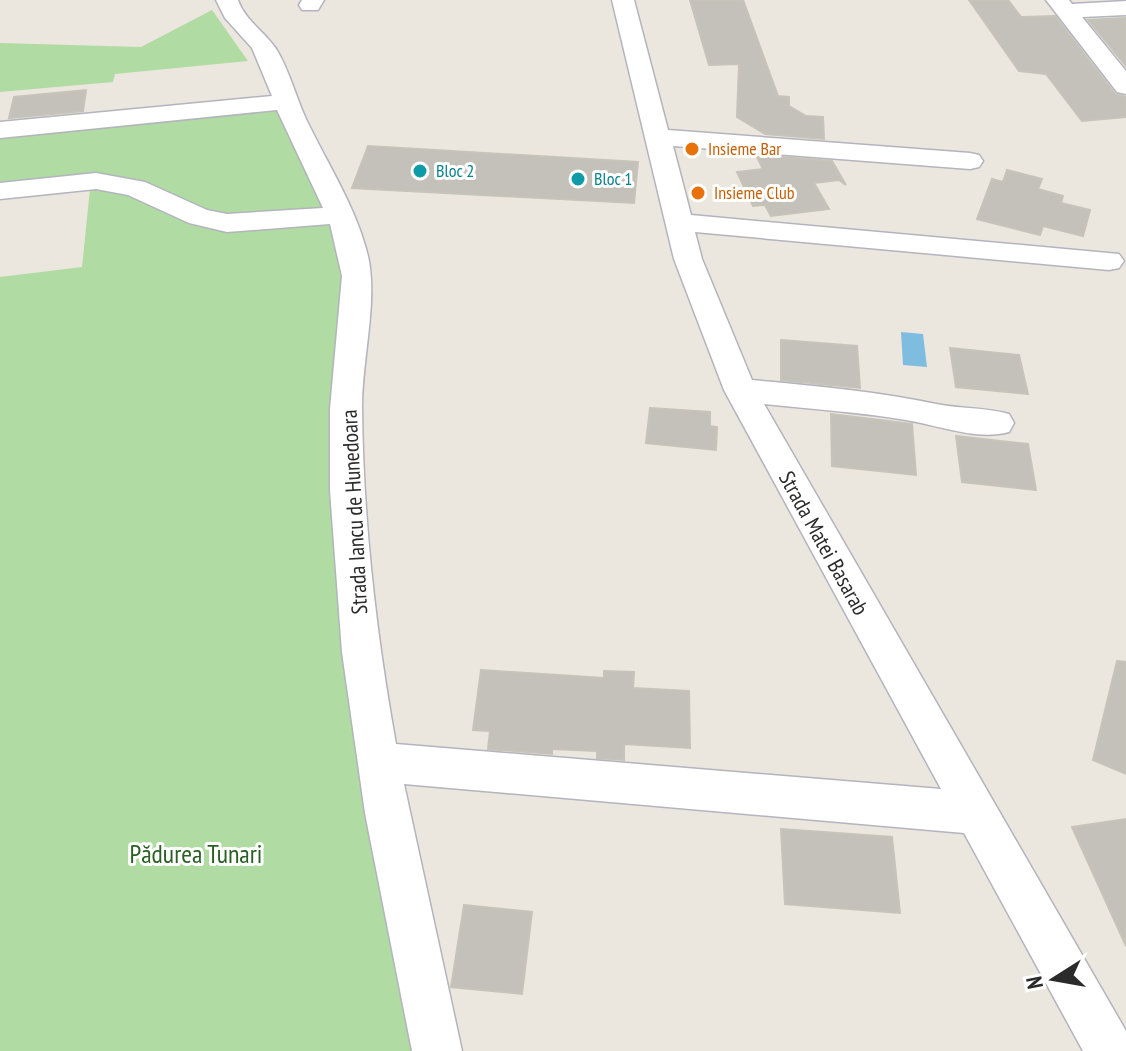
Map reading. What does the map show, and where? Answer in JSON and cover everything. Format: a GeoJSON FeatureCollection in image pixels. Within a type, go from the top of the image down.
{"type":"FeatureCollection","features":[{"type":"Feature","properties":{"kind":"street","name":"Strada Iancu de Hunedoara"},"geometry":{"type":"LineString","coordinates":[[227,0],[234,15],[264,47],[275,68],[286,102],[350,235],[357,276],[346,408],[357,601],[398,880],[437,1051]]}},
{"type":"Feature","properties":{"kind":"street","name":"Strada Matei Basarab"},"geometry":{"type":"LineString","coordinates":[[623,0],[677,222],[703,301],[740,390],[1110,1051]]}},
{"type":"Feature","properties":{"kind":"street"},"geometry":{"type":"LineString","coordinates":[[1060,3],[1126,8]]}},
{"type":"Feature","properties":{"kind":"street"},"geometry":{"type":"LineString","coordinates":[[1060,3],[1126,87]]}},
{"type":"Feature","properties":{"kind":"street"},"geometry":{"type":"LineString","coordinates":[[0,130],[286,102]]}},
{"type":"Feature","properties":{"kind":"street"},"geometry":{"type":"LineString","coordinates":[[655,137],[970,161]]}},
{"type":"Feature","properties":{"kind":"street"},"geometry":{"type":"LineString","coordinates":[[0,191],[96,181],[135,188],[199,217],[227,223],[342,215]]}},
{"type":"Feature","properties":{"kind":"street"},"geometry":{"type":"LineString","coordinates":[[677,222],[1109,261]]}},
{"type":"Feature","properties":{"kind":"street"},"geometry":{"type":"LineString","coordinates":[[740,390],[907,408],[937,416],[997,423]]}},
{"type":"Feature","properties":{"kind":"street"},"geometry":{"type":"LineString","coordinates":[[379,762],[975,813]]}},
{"type":"Feature","properties":{"kind":"green space"},"geometry":{"type":"Polygon","coordinates":[[[212,10],[248,61],[115,74],[113,82],[0,92],[0,43],[141,47],[212,10]]]}},
{"type":"Feature","properties":{"kind":"green space","name":"Pădurea Tunari"},"geometry":{"type":"Polygon","coordinates":[[[288,106],[350,235],[346,408],[434,1051],[0,1051],[0,277],[82,267],[90,189],[0,199],[0,134],[288,106]]]}},
{"type":"Feature","properties":{"kind":"water"},"geometry":{"type":"Polygon","coordinates":[[[901,332],[923,334],[927,367],[903,365],[901,332]]]}},
{"type":"Feature","properties":{"kind":"building"},"geometry":{"type":"Polygon","coordinates":[[[690,0],[743,0],[778,96],[789,97],[789,106],[806,116],[823,117],[824,139],[765,134],[737,117],[739,64],[709,65],[690,0]]]}},
{"type":"Feature","properties":{"kind":"building"},"geometry":{"type":"Polygon","coordinates":[[[969,0],[1008,0],[1021,17],[1055,16],[1115,94],[1126,97],[1126,117],[1082,121],[1046,74],[1019,71],[969,0]]]}},
{"type":"Feature","properties":{"kind":"building"},"geometry":{"type":"Polygon","coordinates":[[[1126,18],[1126,66],[1088,20],[1126,18]]]}},
{"type":"Feature","properties":{"kind":"building"},"geometry":{"type":"Polygon","coordinates":[[[86,90],[83,111],[9,118],[14,97],[86,90]]]}},
{"type":"Feature","properties":{"kind":"building"},"geometry":{"type":"Polygon","coordinates":[[[368,146],[638,162],[634,203],[352,188],[368,146]]]}},
{"type":"Feature","properties":{"kind":"building"},"geometry":{"type":"Polygon","coordinates":[[[757,157],[832,161],[846,185],[839,180],[814,183],[829,209],[771,216],[765,205],[753,206],[737,172],[763,169],[757,157]]]}},
{"type":"Feature","properties":{"kind":"building"},"geometry":{"type":"Polygon","coordinates":[[[1007,170],[1042,179],[1038,189],[1063,196],[1061,203],[1090,210],[1083,236],[1043,226],[1040,235],[977,219],[992,179],[1003,182],[1007,170]]]}},
{"type":"Feature","properties":{"kind":"building"},"geometry":{"type":"Polygon","coordinates":[[[781,340],[857,346],[860,388],[781,380],[781,340]]]}},
{"type":"Feature","properties":{"kind":"building"},"geometry":{"type":"Polygon","coordinates":[[[950,348],[1019,355],[1028,394],[956,387],[950,348]]]}},
{"type":"Feature","properties":{"kind":"building"},"geometry":{"type":"Polygon","coordinates":[[[650,408],[710,412],[710,426],[717,427],[716,450],[646,443],[650,408]]]}},
{"type":"Feature","properties":{"kind":"building"},"geometry":{"type":"Polygon","coordinates":[[[831,414],[912,424],[916,475],[832,466],[831,414]]]}},
{"type":"Feature","properties":{"kind":"building"},"geometry":{"type":"Polygon","coordinates":[[[956,436],[1028,444],[1036,490],[962,482],[956,436]]]}},
{"type":"Feature","properties":{"kind":"building"},"geometry":{"type":"Polygon","coordinates":[[[1117,661],[1126,662],[1126,774],[1093,760],[1117,661]]]}},
{"type":"Feature","properties":{"kind":"building"},"geometry":{"type":"Polygon","coordinates":[[[481,670],[604,678],[604,671],[634,672],[633,688],[689,691],[690,748],[624,744],[624,760],[597,758],[597,751],[552,749],[552,754],[488,749],[490,731],[473,730],[481,670]]]}},
{"type":"Feature","properties":{"kind":"building"},"geometry":{"type":"Polygon","coordinates":[[[1126,819],[1126,946],[1072,827],[1126,819]]]}},
{"type":"Feature","properties":{"kind":"building"},"geometry":{"type":"Polygon","coordinates":[[[781,829],[892,837],[900,913],[785,904],[781,829]]]}},
{"type":"Feature","properties":{"kind":"building"},"geometry":{"type":"Polygon","coordinates":[[[464,905],[532,912],[522,994],[451,987],[464,905]]]}},
{"type":"Feature","properties":{"kind":"place","name":"Insieme Bar"},"geometry":{"type":"Point","coordinates":[692,149]}},
{"type":"Feature","properties":{"kind":"place","name":"Bloc 2"},"geometry":{"type":"Point","coordinates":[420,171]}},
{"type":"Feature","properties":{"kind":"place","name":"Bloc 1"},"geometry":{"type":"Point","coordinates":[578,179]}},
{"type":"Feature","properties":{"kind":"place","name":"Insieme Club"},"geometry":{"type":"Point","coordinates":[698,193]}}]}
